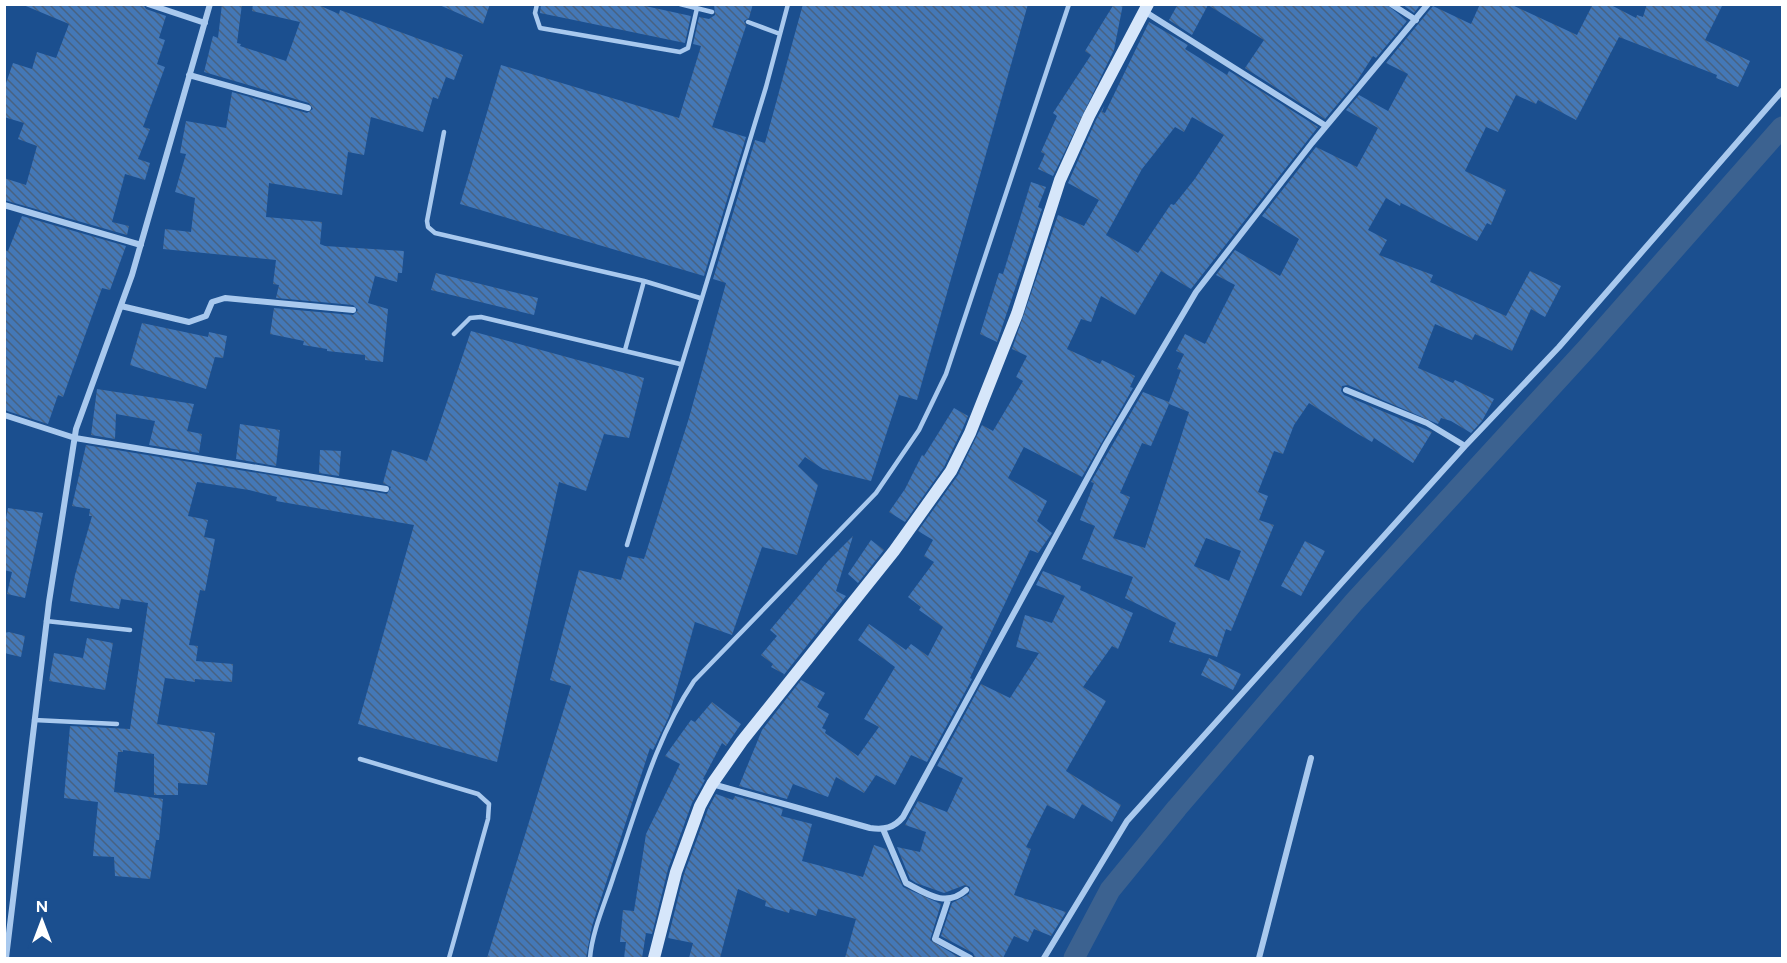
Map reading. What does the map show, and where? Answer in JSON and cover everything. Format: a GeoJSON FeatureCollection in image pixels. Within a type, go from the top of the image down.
{"type":"FeatureCollection","features":[{"type":"Feature","properties":{"kind":"street"},"geometry":{"type":"LineString","coordinates":[[148,4],[205,22]]}},
{"type":"Feature","properties":{"kind":"street"},"geometry":{"type":"LineString","coordinates":[[6,958],[46,621],[75,438],[141,245],[210,4]]}},
{"type":"Feature","properties":{"kind":"street"},"geometry":{"type":"LineString","coordinates":[[1391,4],[1416,20]]}},
{"type":"Feature","properties":{"kind":"street"},"geometry":{"type":"LineString","coordinates":[[712,784],[883,829],[896,825],[903,817],[1106,444],[1196,292],[1326,126],[1428,4]]}},
{"type":"Feature","properties":{"kind":"street"},"geometry":{"type":"LineString","coordinates":[[654,958],[676,872],[700,806],[712,784],[742,741],[894,551],[951,471],[970,433],[1017,314],[1060,180],[1089,116],[1145,7],[1326,126]]}},
{"type":"Feature","properties":{"kind":"street"},"geometry":{"type":"LineString","coordinates":[[189,75],[308,108]]}},
{"type":"Feature","properties":{"kind":"street"},"geometry":{"type":"LineString","coordinates":[[1044,958],[1127,821],[1465,446],[1559,347],[1782,91]]}},
{"type":"Feature","properties":{"kind":"street"},"geometry":{"type":"LineString","coordinates":[[4,205],[141,245]]}},
{"type":"Feature","properties":{"kind":"street"},"geometry":{"type":"LineString","coordinates":[[121,306],[189,322],[206,316],[212,302],[225,298],[353,310]]}},
{"type":"Feature","properties":{"kind":"street"},"geometry":{"type":"LineString","coordinates":[[1346,390],[1427,423],[1465,446]]}},
{"type":"Feature","properties":{"kind":"street"},"geometry":{"type":"LineString","coordinates":[[4,415],[75,438],[386,489]]}},
{"type":"Feature","properties":{"kind":"street"},"geometry":{"type":"LineString","coordinates":[[1259,958],[1311,758]]}},
{"type":"Feature","properties":{"kind":"street"},"geometry":{"type":"LineString","coordinates":[[883,829],[906,883],[938,898],[948,900],[956,898],[966,890]]}},
{"type":"Feature","properties":{"kind":"street"},"geometry":{"type":"LineString","coordinates":[[948,900],[935,939],[970,958]]}},
{"type":"Feature","properties":{"kind":"lane"},"geometry":{"type":"LineString","coordinates":[[537,4],[535,13],[540,28],[680,52],[688,48],[697,8]]}},
{"type":"Feature","properties":{"kind":"lane"},"geometry":{"type":"LineString","coordinates":[[680,4],[712,12]]}},
{"type":"Feature","properties":{"kind":"lane"},"geometry":{"type":"LineString","coordinates":[[627,545],[788,4]]}},
{"type":"Feature","properties":{"kind":"lane"},"geometry":{"type":"LineString","coordinates":[[590,958],[606,901],[642,793],[679,704],[694,681],[876,493],[919,430],[946,374],[1069,4]]}},
{"type":"Feature","properties":{"kind":"lane"},"geometry":{"type":"LineString","coordinates":[[748,22],[780,34]]}},
{"type":"Feature","properties":{"kind":"lane"},"geometry":{"type":"LineString","coordinates":[[444,132],[427,221],[428,227],[435,233],[644,281],[700,298]]}},
{"type":"Feature","properties":{"kind":"lane"},"geometry":{"type":"LineString","coordinates":[[625,350],[644,281]]}},
{"type":"Feature","properties":{"kind":"lane"},"geometry":{"type":"LineString","coordinates":[[454,334],[470,318],[481,317],[680,363]]}},
{"type":"Feature","properties":{"kind":"lane"},"geometry":{"type":"LineString","coordinates":[[46,621],[130,630]]}},
{"type":"Feature","properties":{"kind":"lane"},"geometry":{"type":"LineString","coordinates":[[34,720],[117,724]]}},
{"type":"Feature","properties":{"kind":"lane"},"geometry":{"type":"LineString","coordinates":[[360,759],[478,794],[489,804],[488,819],[449,958]]}},
{"type":"Feature","properties":{"kind":"building"},"geometry":{"type":"Polygon","coordinates":[[[21,4],[143,4],[146,9],[166,16],[159,38],[165,40],[157,64],[165,67],[143,127],[150,129],[138,159],[150,163],[145,180],[125,174],[112,222],[129,226],[127,235],[4,200],[4,178],[26,185],[37,146],[18,139],[24,123],[4,117],[4,89],[13,63],[32,69],[37,52],[56,58],[69,24],[21,4]]]}},
{"type":"Feature","properties":{"kind":"building"},"geometry":{"type":"Polygon","coordinates":[[[222,4],[242,4],[237,43],[241,44],[240,46],[286,61],[300,22],[252,11],[253,4],[316,4],[339,14],[340,10],[463,55],[454,80],[446,77],[438,99],[433,97],[423,132],[371,117],[364,155],[348,152],[342,195],[269,183],[266,217],[322,222],[320,244],[325,246],[404,251],[402,273],[398,273],[397,282],[375,276],[368,303],[388,309],[383,362],[365,360],[365,355],[327,351],[327,349],[303,345],[304,341],[270,334],[274,308],[353,315],[358,310],[353,305],[276,298],[279,285],[273,284],[276,260],[163,249],[165,229],[191,232],[195,198],[175,192],[186,154],[180,153],[186,121],[226,128],[232,92],[307,113],[313,109],[309,103],[204,72],[213,36],[218,38],[222,4]]]}},
{"type":"Feature","properties":{"kind":"building"},"geometry":{"type":"Polygon","coordinates":[[[437,4],[490,4],[483,24],[437,4]]]}},
{"type":"Feature","properties":{"kind":"building"},"geometry":{"type":"Polygon","coordinates":[[[541,4],[636,4],[691,16],[685,43],[540,13],[541,4]]]}},
{"type":"Feature","properties":{"kind":"building"},"geometry":{"type":"Polygon","coordinates":[[[714,4],[753,4],[749,18],[744,21],[746,26],[712,127],[746,137],[704,276],[460,204],[501,65],[679,118],[701,46],[693,44],[699,17],[709,19],[715,15],[714,4]]]}},
{"type":"Feature","properties":{"kind":"building"},"geometry":{"type":"Polygon","coordinates":[[[803,4],[1028,4],[917,400],[899,395],[871,481],[823,469],[805,457],[798,466],[818,485],[797,555],[762,547],[732,635],[695,622],[669,716],[653,750],[650,748],[592,926],[586,958],[487,958],[571,686],[550,680],[579,570],[621,580],[628,556],[644,559],[689,418],[726,283],[713,279],[755,140],[765,143],[803,4]]]}},
{"type":"Feature","properties":{"kind":"building"},"geometry":{"type":"Polygon","coordinates":[[[1114,4],[1123,4],[1114,50],[1053,176],[1038,169],[1045,154],[1041,152],[1057,116],[1053,113],[1091,55],[1085,51],[1114,4]]]}},
{"type":"Feature","properties":{"kind":"building"},"geometry":{"type":"Polygon","coordinates":[[[1178,4],[1386,4],[1407,21],[1376,58],[1373,56],[1357,81],[1325,119],[1245,68],[1264,40],[1208,5],[1192,35],[1169,20],[1178,4]]]}},
{"type":"Feature","properties":{"kind":"building"},"geometry":{"type":"Polygon","coordinates":[[[1402,4],[1421,4],[1414,13],[1402,4]]]}},
{"type":"Feature","properties":{"kind":"building"},"geometry":{"type":"Polygon","coordinates":[[[1480,4],[1510,4],[1577,35],[1593,4],[1609,4],[1636,18],[1637,15],[1643,17],[1647,4],[1723,4],[1705,40],[1750,61],[1738,87],[1716,78],[1717,75],[1619,37],[1576,120],[1538,100],[1536,104],[1516,95],[1498,132],[1486,127],[1465,171],[1506,190],[1491,225],[1487,223],[1477,241],[1401,203],[1400,206],[1386,198],[1368,230],[1387,240],[1379,255],[1433,275],[1430,282],[1506,316],[1530,271],[1561,286],[1545,317],[1531,309],[1512,351],[1475,334],[1472,340],[1435,324],[1418,368],[1453,383],[1455,380],[1494,399],[1482,421],[1471,433],[1451,421],[1441,418],[1438,424],[1348,385],[1342,386],[1341,391],[1344,395],[1432,432],[1413,463],[1374,438],[1372,442],[1358,434],[1309,403],[1294,425],[1283,454],[1274,451],[1258,492],[1268,496],[1259,520],[1274,525],[1231,631],[1226,629],[1217,657],[1169,642],[1176,623],[1125,598],[1133,577],[1082,559],[1095,526],[1080,520],[1094,483],[1091,482],[1143,392],[1169,402],[1181,370],[1177,369],[1184,354],[1176,351],[1185,334],[1205,344],[1235,285],[1216,275],[1235,250],[1280,276],[1299,239],[1262,216],[1316,147],[1357,167],[1378,128],[1346,110],[1359,95],[1388,111],[1408,74],[1386,63],[1433,6],[1471,24],[1480,4]],[[1169,404],[1151,446],[1142,443],[1120,493],[1130,497],[1113,538],[1145,548],[1189,412],[1169,404]],[[1206,538],[1194,566],[1229,581],[1241,551],[1206,538]]]}},
{"type":"Feature","properties":{"kind":"building"},"geometry":{"type":"Polygon","coordinates":[[[1149,22],[1188,45],[1185,49],[1227,75],[1229,71],[1318,127],[1191,289],[1161,271],[1135,315],[1101,296],[1091,322],[1081,319],[1067,349],[1100,364],[1102,360],[1135,376],[1130,387],[1133,388],[1082,477],[1024,447],[1008,478],[1047,501],[1037,521],[1052,533],[1038,553],[1030,550],[970,678],[972,679],[927,762],[911,755],[895,785],[876,775],[864,793],[836,777],[828,797],[793,784],[787,799],[739,786],[762,730],[801,680],[825,693],[817,707],[829,714],[822,728],[826,730],[825,733],[858,756],[879,727],[864,719],[895,667],[858,640],[869,624],[906,650],[911,644],[928,656],[943,627],[919,610],[921,607],[908,597],[934,562],[924,556],[933,540],[918,531],[958,475],[982,425],[993,431],[1023,381],[1016,377],[1027,356],[1012,349],[1058,215],[1084,226],[1099,200],[1068,183],[1104,106],[1102,112],[1105,113],[1149,22]],[[1192,117],[1184,132],[1175,127],[1142,169],[1106,235],[1138,253],[1171,204],[1174,205],[1194,180],[1224,135],[1192,117]]]}},
{"type":"Feature","properties":{"kind":"building"},"geometry":{"type":"Polygon","coordinates":[[[1031,182],[1046,187],[1038,207],[1042,209],[997,342],[980,334],[999,273],[1003,274],[1031,182]]]}},
{"type":"Feature","properties":{"kind":"building"},"geometry":{"type":"Polygon","coordinates":[[[22,216],[126,246],[110,290],[102,288],[63,397],[58,395],[48,424],[4,410],[4,250],[8,251],[22,216]]]}},
{"type":"Feature","properties":{"kind":"building"},"geometry":{"type":"Polygon","coordinates":[[[436,273],[538,298],[534,315],[431,290],[436,273]]]}},
{"type":"Feature","properties":{"kind":"building"},"geometry":{"type":"Polygon","coordinates":[[[142,323],[208,337],[209,332],[227,336],[223,358],[215,357],[206,389],[130,365],[142,323]]]}},
{"type":"Feature","properties":{"kind":"building"},"geometry":{"type":"Polygon","coordinates":[[[471,331],[644,378],[629,438],[604,434],[586,491],[559,482],[497,762],[358,724],[414,525],[276,501],[277,497],[249,490],[197,482],[188,516],[208,520],[204,537],[215,539],[205,591],[200,590],[189,645],[198,646],[196,661],[233,664],[232,682],[195,679],[195,682],[165,678],[157,724],[215,733],[207,785],[178,783],[178,795],[154,795],[154,754],[123,750],[123,752],[118,752],[114,792],[163,799],[159,840],[156,840],[150,879],[115,876],[114,857],[93,856],[98,802],[64,798],[70,726],[130,729],[148,603],[121,599],[119,609],[70,601],[92,516],[89,516],[90,509],[72,506],[86,445],[387,494],[391,487],[383,483],[392,450],[427,461],[471,331]]]}},
{"type":"Feature","properties":{"kind":"building"},"geometry":{"type":"Polygon","coordinates":[[[97,389],[194,404],[187,431],[202,434],[199,453],[149,445],[155,421],[116,414],[115,439],[91,435],[97,389]]]}},
{"type":"Feature","properties":{"kind":"building"},"geometry":{"type":"Polygon","coordinates":[[[954,408],[968,416],[962,430],[944,467],[905,522],[889,512],[905,489],[922,455],[924,456],[954,408]]]}},
{"type":"Feature","properties":{"kind":"building"},"geometry":{"type":"Polygon","coordinates":[[[240,424],[280,430],[276,466],[236,459],[240,424]]]}},
{"type":"Feature","properties":{"kind":"building"},"geometry":{"type":"Polygon","coordinates":[[[320,450],[341,451],[339,476],[319,473],[320,450]]]}},
{"type":"Feature","properties":{"kind":"building"},"geometry":{"type":"Polygon","coordinates":[[[8,508],[43,513],[25,598],[7,594],[12,572],[4,570],[4,528],[8,508]]]}},
{"type":"Feature","properties":{"kind":"building"},"geometry":{"type":"Polygon","coordinates":[[[853,536],[836,591],[846,596],[783,676],[784,674],[771,667],[773,664],[761,655],[777,636],[770,630],[828,561],[853,536]]]}},
{"type":"Feature","properties":{"kind":"building"},"geometry":{"type":"Polygon","coordinates":[[[871,540],[884,550],[858,583],[848,574],[871,540]]]}},
{"type":"Feature","properties":{"kind":"building"},"geometry":{"type":"Polygon","coordinates":[[[1305,541],[1325,551],[1301,596],[1281,586],[1305,541]]]}},
{"type":"Feature","properties":{"kind":"building"},"geometry":{"type":"Polygon","coordinates":[[[1043,571],[1081,586],[1080,590],[1133,613],[1118,649],[1112,646],[1083,687],[1106,701],[1066,771],[1121,805],[1112,822],[1082,804],[1074,819],[1047,805],[1026,847],[1031,849],[1014,895],[1066,912],[1051,936],[1034,929],[1028,942],[1014,936],[1003,958],[975,958],[973,953],[941,936],[952,903],[969,894],[970,887],[965,885],[944,893],[916,883],[910,879],[897,847],[920,852],[926,832],[905,825],[918,801],[947,812],[963,778],[937,766],[981,684],[1010,698],[1039,653],[1016,647],[1025,615],[1052,623],[1065,596],[1036,585],[1043,571]]]}},
{"type":"Feature","properties":{"kind":"building"},"geometry":{"type":"Polygon","coordinates":[[[4,633],[25,636],[21,657],[4,653],[4,633]]]}},
{"type":"Feature","properties":{"kind":"building"},"geometry":{"type":"Polygon","coordinates":[[[87,638],[113,643],[105,690],[49,681],[54,653],[83,658],[87,638]]]}},
{"type":"Feature","properties":{"kind":"building"},"geometry":{"type":"Polygon","coordinates":[[[1209,658],[1241,674],[1233,690],[1201,675],[1209,658]]]}},
{"type":"Feature","properties":{"kind":"building"},"geometry":{"type":"Polygon","coordinates":[[[712,702],[741,724],[726,746],[722,743],[692,803],[668,869],[652,934],[646,933],[642,958],[624,958],[626,942],[620,942],[623,910],[634,911],[646,834],[680,764],[665,756],[691,720],[695,722],[712,702]]]}},
{"type":"Feature","properties":{"kind":"building"},"geometry":{"type":"Polygon","coordinates":[[[716,794],[733,800],[735,796],[783,809],[781,816],[812,824],[802,861],[863,877],[874,845],[886,849],[903,887],[941,904],[930,940],[960,958],[845,958],[856,919],[818,909],[816,916],[790,909],[789,913],[765,906],[766,901],[738,889],[720,958],[689,958],[693,943],[668,938],[684,874],[708,809],[716,794]]]}},
{"type":"Feature","properties":{"kind":"waterway"},"geometry":{"type":"LineString","coordinates":[[1074,958],[1110,890],[1177,808],[1354,602],[1588,347],[1782,127]]}}]}
